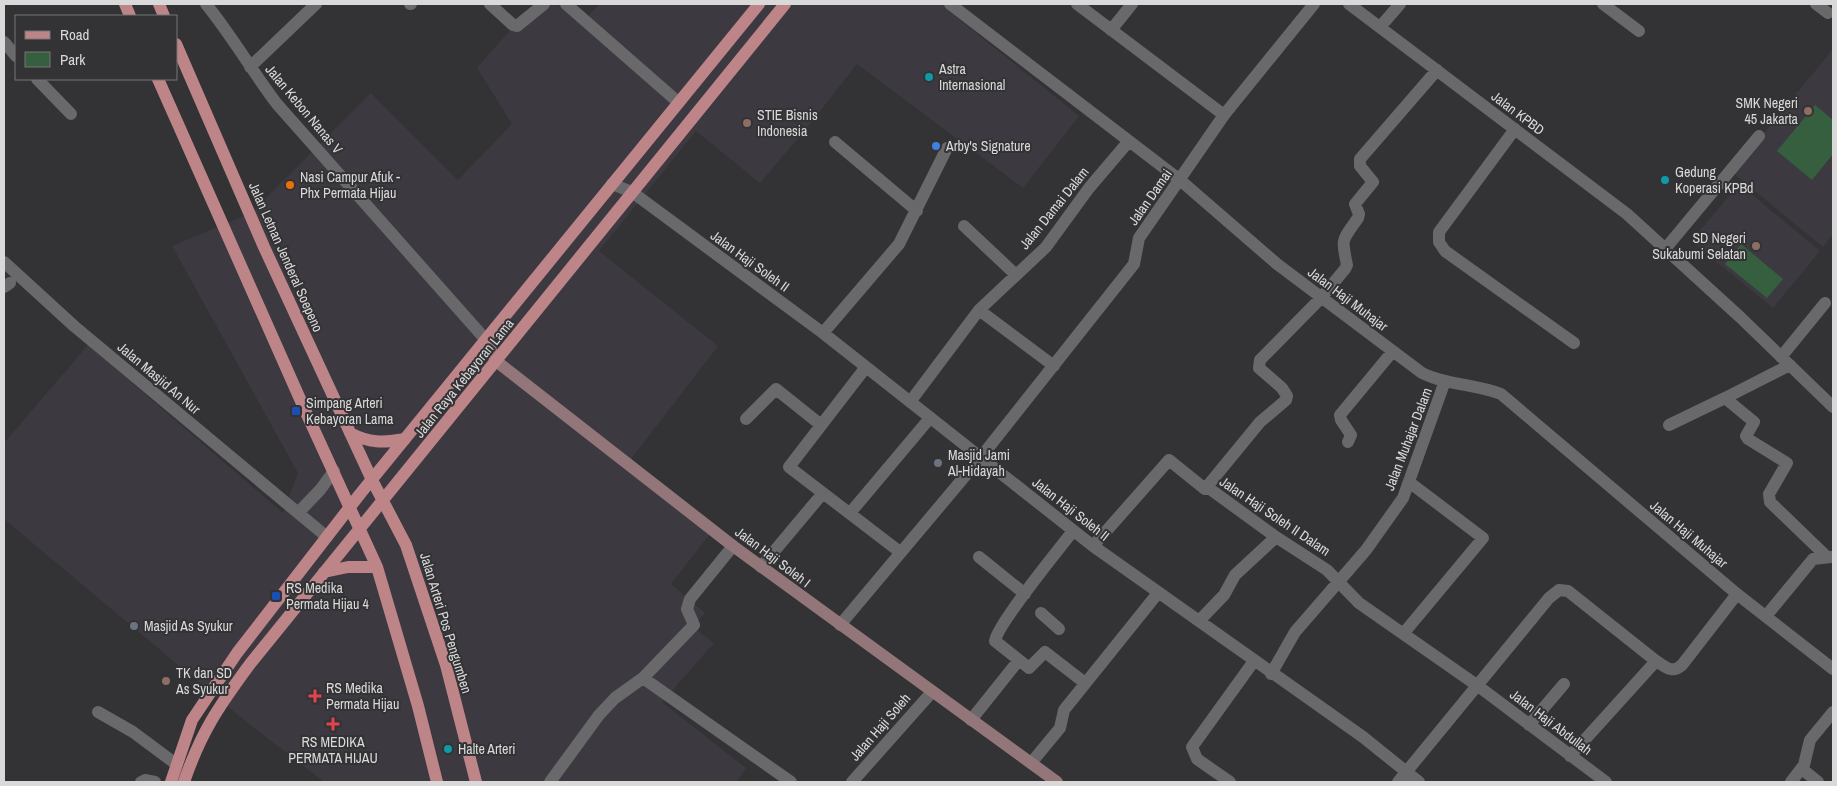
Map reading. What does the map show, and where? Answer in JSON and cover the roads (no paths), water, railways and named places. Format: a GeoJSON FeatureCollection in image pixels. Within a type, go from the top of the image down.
{"type":"FeatureCollection","features":[{"type":"Feature","properties":{"kind":"main road","name":"Jalan Raya Kebayoran Lama"},"geometry":{"type":"LineString","coordinates":[[171,782],[176,764],[198,710],[237,653],[349,508],[759,4]]}},
{"type":"Feature","properties":{"kind":"main road","name":"Jalan Raya Kebayoran Lama"},"geometry":{"type":"LineString","coordinates":[[184,782],[200,740],[213,714],[250,664],[785,4]]}},
{"type":"Feature","properties":{"kind":"main road","name":"Jalan Letnan Jenderal Soepeno"},"geometry":{"type":"LineString","coordinates":[[179,62],[372,480]]}},
{"type":"Feature","properties":{"kind":"main road"},"geometry":{"type":"LineString","coordinates":[[158,80],[377,567],[418,706],[437,782]]}},
{"type":"Feature","properties":{"kind":"main road"},"geometry":{"type":"LineString","coordinates":[[568,238],[585,251]]}},
{"type":"Feature","properties":{"kind":"main road"},"geometry":{"type":"LineString","coordinates":[[538,276],[554,289]]}},
{"type":"Feature","properties":{"kind":"main road"},"geometry":{"type":"LineString","coordinates":[[522,295],[539,308]]}},
{"type":"Feature","properties":{"kind":"main road"},"geometry":{"type":"LineString","coordinates":[[423,417],[440,431]]}},
{"type":"Feature","properties":{"kind":"main road"},"geometry":{"type":"LineString","coordinates":[[350,432],[366,441],[386,443],[405,439]]}},
{"type":"Feature","properties":{"kind":"main road","name":"Jalan Arteri Pos Pengumben"},"geometry":{"type":"LineString","coordinates":[[372,480],[406,545],[446,665],[476,782]]}},
{"type":"Feature","properties":{"kind":"main road"},"geometry":{"type":"LineString","coordinates":[[324,572],[348,567],[377,567]]}},
{"type":"Feature","properties":{"kind":"street","name":"Jalan Kebon Nanas V"},"geometry":{"type":"LineString","coordinates":[[206,4],[226,28],[250,67],[277,104],[486,340]]}},
{"type":"Feature","properties":{"kind":"street"},"geometry":{"type":"LineString","coordinates":[[250,67],[316,4]]}},
{"type":"Feature","properties":{"kind":"street"},"geometry":{"type":"LineString","coordinates":[[490,4],[513,25],[517,26],[544,4]]}},
{"type":"Feature","properties":{"kind":"street"},"geometry":{"type":"LineString","coordinates":[[566,4],[678,102]]}},
{"type":"Feature","properties":{"kind":"street","name":"Jalan Haji Muhajar"},"geometry":{"type":"LineString","coordinates":[[950,4],[1180,180],[1277,264],[1422,373],[1445,381],[1486,388],[1500,394],[1737,594],[1833,669]]}},
{"type":"Feature","properties":{"kind":"street"},"geometry":{"type":"LineString","coordinates":[[1077,4],[1224,115]]}},
{"type":"Feature","properties":{"kind":"street"},"geometry":{"type":"LineString","coordinates":[[1110,30],[1132,4]]}},
{"type":"Feature","properties":{"kind":"street","name":"Jalan Damai"},"geometry":{"type":"LineString","coordinates":[[981,457],[1134,264],[1137,241],[1224,115],[1314,4]]}},
{"type":"Feature","properties":{"kind":"street","name":"Jalan KPBD"},"geometry":{"type":"LineString","coordinates":[[1349,4],[1627,214],[1784,359],[1833,407]]}},
{"type":"Feature","properties":{"kind":"street"},"geometry":{"type":"LineString","coordinates":[[1380,28],[1400,4]]}},
{"type":"Feature","properties":{"kind":"street"},"geometry":{"type":"LineString","coordinates":[[1603,4],[1639,31]]}},
{"type":"Feature","properties":{"kind":"street"},"geometry":{"type":"LineString","coordinates":[[1816,4],[1828,13]]}},
{"type":"Feature","properties":{"kind":"street"},"geometry":{"type":"LineString","coordinates":[[4,42],[15,55]]}},
{"type":"Feature","properties":{"kind":"street"},"geometry":{"type":"LineString","coordinates":[[1205,489],[1260,422],[1286,400],[1285,392],[1261,372],[1259,364],[1321,298],[1347,265],[1342,248],[1343,238],[1358,218],[1359,214],[1356,204],[1373,182],[1360,166],[1360,159],[1437,70]]}},
{"type":"Feature","properties":{"kind":"street"},"geometry":{"type":"LineString","coordinates":[[38,80],[71,114]]}},
{"type":"Feature","properties":{"kind":"street"},"geometry":{"type":"LineString","coordinates":[[1515,129],[1439,232],[1439,242],[1446,251],[1574,343]]}},
{"type":"Feature","properties":{"kind":"street"},"geometry":{"type":"LineString","coordinates":[[1665,249],[1759,136]]}},
{"type":"Feature","properties":{"kind":"street","name":"Jalan Damai Dalam"},"geometry":{"type":"LineString","coordinates":[[910,402],[979,310],[1046,247],[1088,188],[1129,141]]}},
{"type":"Feature","properties":{"kind":"street"},"geometry":{"type":"LineString","coordinates":[[835,142],[917,211]]}},
{"type":"Feature","properties":{"kind":"street"},"geometry":{"type":"LineString","coordinates":[[823,333],[899,244],[947,148]]}},
{"type":"Feature","properties":{"kind":"street","name":"Jalan Haji Soleh II"},"geometry":{"type":"LineString","coordinates":[[612,184],[632,192],[823,333],[1073,531],[1271,674],[1363,737],[1419,782]]}},
{"type":"Feature","properties":{"kind":"street"},"geometry":{"type":"LineString","coordinates":[[964,226],[1016,275]]}},
{"type":"Feature","properties":{"kind":"street","name":"Jalan Masjid An Nur"},"geometry":{"type":"LineString","coordinates":[[4,262],[74,326],[327,537]]}},
{"type":"Feature","properties":{"kind":"street"},"geometry":{"type":"LineString","coordinates":[[1668,425],[1725,398],[1784,359],[1825,303]]}},
{"type":"Feature","properties":{"kind":"street"},"geometry":{"type":"LineString","coordinates":[[979,310],[1054,366]]}},
{"type":"Feature","properties":{"kind":"street","name":"Jalan Haji Soleh I"},"geometry":{"type":"LineString","coordinates":[[486,340],[496,361],[733,546],[1057,782]]}},
{"type":"Feature","properties":{"kind":"street"},"geometry":{"type":"LineString","coordinates":[[1348,442],[1351,435],[1340,414],[1393,350]]}},
{"type":"Feature","properties":{"kind":"street"},"geometry":{"type":"LineString","coordinates":[[866,367],[789,466],[900,552]]}},
{"type":"Feature","properties":{"kind":"street","name":"Jalan Muhajar Dalam"},"geometry":{"type":"LineString","coordinates":[[1271,674],[1290,639],[1366,550],[1403,498],[1445,381]]}},
{"type":"Feature","properties":{"kind":"street"},"geometry":{"type":"LineString","coordinates":[[746,419],[777,389],[821,425]]}},
{"type":"Feature","properties":{"kind":"street"},"geometry":{"type":"LineString","coordinates":[[1725,398],[1754,422],[1746,436],[1748,439],[1787,463],[1770,494],[1770,502],[1776,510],[1829,557]]}},
{"type":"Feature","properties":{"kind":"street"},"geometry":{"type":"LineString","coordinates":[[850,513],[886,474],[930,418]]}},
{"type":"Feature","properties":{"kind":"street"},"geometry":{"type":"LineString","coordinates":[[840,625],[981,457]]}},
{"type":"Feature","properties":{"kind":"street","name":"Jalan Haji Soleh II Dalam"},"geometry":{"type":"LineString","coordinates":[[1093,546],[1169,460],[1205,489],[1210,489],[1276,537],[1327,570],[1359,602],[1420,647],[1478,686]]}},
{"type":"Feature","properties":{"kind":"street"},"geometry":{"type":"LineString","coordinates":[[298,514],[334,471]]}},
{"type":"Feature","properties":{"kind":"street"},"geometry":{"type":"LineString","coordinates":[[1403,634],[1483,538],[1409,482]]}},
{"type":"Feature","properties":{"kind":"street"},"geometry":{"type":"LineString","coordinates":[[761,567],[823,493]]}},
{"type":"Feature","properties":{"kind":"street"},"geometry":{"type":"LineString","coordinates":[[1073,531],[1025,594],[995,641],[1030,668],[1045,652],[1085,683]]}},
{"type":"Feature","properties":{"kind":"street"},"geometry":{"type":"LineString","coordinates":[[1199,621],[1224,595],[1241,568],[1255,558],[1276,537]]}},
{"type":"Feature","properties":{"kind":"street"},"geometry":{"type":"LineString","coordinates":[[550,782],[599,715],[615,698],[643,678],[694,625],[687,610],[690,599],[733,546]]}},
{"type":"Feature","properties":{"kind":"street"},"geometry":{"type":"LineString","coordinates":[[979,557],[1025,594]]}},
{"type":"Feature","properties":{"kind":"street"},"geometry":{"type":"LineString","coordinates":[[1766,616],[1813,559],[1829,557]]}},
{"type":"Feature","properties":{"kind":"street"},"geometry":{"type":"LineString","coordinates":[[1398,782],[1549,598],[1562,589],[1656,661],[1672,670],[1677,670],[1737,594]]}},
{"type":"Feature","properties":{"kind":"street"},"geometry":{"type":"LineString","coordinates":[[1031,763],[1060,728],[1064,710],[1158,593]]}},
{"type":"Feature","properties":{"kind":"street"},"geometry":{"type":"LineString","coordinates":[[1041,614],[1059,628]]}},
{"type":"Feature","properties":{"kind":"street"},"geometry":{"type":"LineString","coordinates":[[971,720],[1019,660]]}},
{"type":"Feature","properties":{"kind":"street"},"geometry":{"type":"LineString","coordinates":[[1230,782],[1198,759],[1192,747],[1254,661]]}},
{"type":"Feature","properties":{"kind":"street"},"geometry":{"type":"LineString","coordinates":[[1570,756],[1656,661]]}},
{"type":"Feature","properties":{"kind":"street"},"geometry":{"type":"LineString","coordinates":[[643,678],[790,782]]}},
{"type":"Feature","properties":{"kind":"street"},"geometry":{"type":"LineString","coordinates":[[1529,725],[1564,684]]}},
{"type":"Feature","properties":{"kind":"street","name":"Jalan Haji Abdullah"},"geometry":{"type":"LineString","coordinates":[[1478,686],[1606,782]]}},
{"type":"Feature","properties":{"kind":"street","name":"Jalan Haji Soleh"},"geometry":{"type":"LineString","coordinates":[[852,782],[932,692]]}},
{"type":"Feature","properties":{"kind":"street"},"geometry":{"type":"LineString","coordinates":[[98,712],[133,732],[176,764]]}},
{"type":"Feature","properties":{"kind":"street"},"geometry":{"type":"LineString","coordinates":[[1791,782],[1802,769],[1810,740],[1833,712]]}},
{"type":"Feature","properties":{"kind":"street"},"geometry":{"type":"LineString","coordinates":[[1802,769],[1818,782]]}},
{"type":"Feature","properties":{"kind":"street"},"geometry":{"type":"LineString","coordinates":[[141,782],[145,780],[155,782]]}},
{"type":"Feature","properties":{"kind":"place","name":"Astra Internasional"},"geometry":{"type":"Point","coordinates":[929,77]}},
{"type":"Feature","properties":{"kind":"place","name":"SMK Negeri 45 Jakarta"},"geometry":{"type":"Point","coordinates":[1808,111]}},
{"type":"Feature","properties":{"kind":"place","name":"STIE Bisnis Indonesia"},"geometry":{"type":"Point","coordinates":[747,123]}},
{"type":"Feature","properties":{"kind":"place","name":"Arby's Signature"},"geometry":{"type":"Point","coordinates":[936,146]}},
{"type":"Feature","properties":{"kind":"place","name":"Gedung Koperasi KPBd"},"geometry":{"type":"Point","coordinates":[1665,180]}},
{"type":"Feature","properties":{"kind":"place","name":"Nasi Campur Afuk - Phx Permata Hijau"},"geometry":{"type":"Point","coordinates":[290,185]}},
{"type":"Feature","properties":{"kind":"place","name":"SD Negeri Sukabumi Selatan"},"geometry":{"type":"Point","coordinates":[1756,246]}},
{"type":"Feature","properties":{"kind":"place","name":"Simpang Arteri Kebayoran Lama"},"geometry":{"type":"Point","coordinates":[296,411]}},
{"type":"Feature","properties":{"kind":"place","name":"Masjid Jami Al-Hidayah"},"geometry":{"type":"Point","coordinates":[938,463]}},
{"type":"Feature","properties":{"kind":"place","name":"RS Medika Permata Hijau 4"},"geometry":{"type":"Point","coordinates":[276,596]}},
{"type":"Feature","properties":{"kind":"place","name":"Masjid As Syukur"},"geometry":{"type":"Point","coordinates":[134,626]}},
{"type":"Feature","properties":{"kind":"place","name":"TK dan SD As Syukur"},"geometry":{"type":"Point","coordinates":[166,681]}},
{"type":"Feature","properties":{"kind":"place","name":"RS Medika Permata Hijau"},"geometry":{"type":"Point","coordinates":[315,696]}},
{"type":"Feature","properties":{"kind":"place","name":"RS MEDIKA PERMATA HIJAU"},"geometry":{"type":"Point","coordinates":[333,724]}},
{"type":"Feature","properties":{"kind":"place","name":"Halte Arteri"},"geometry":{"type":"Point","coordinates":[448,749]}}]}
